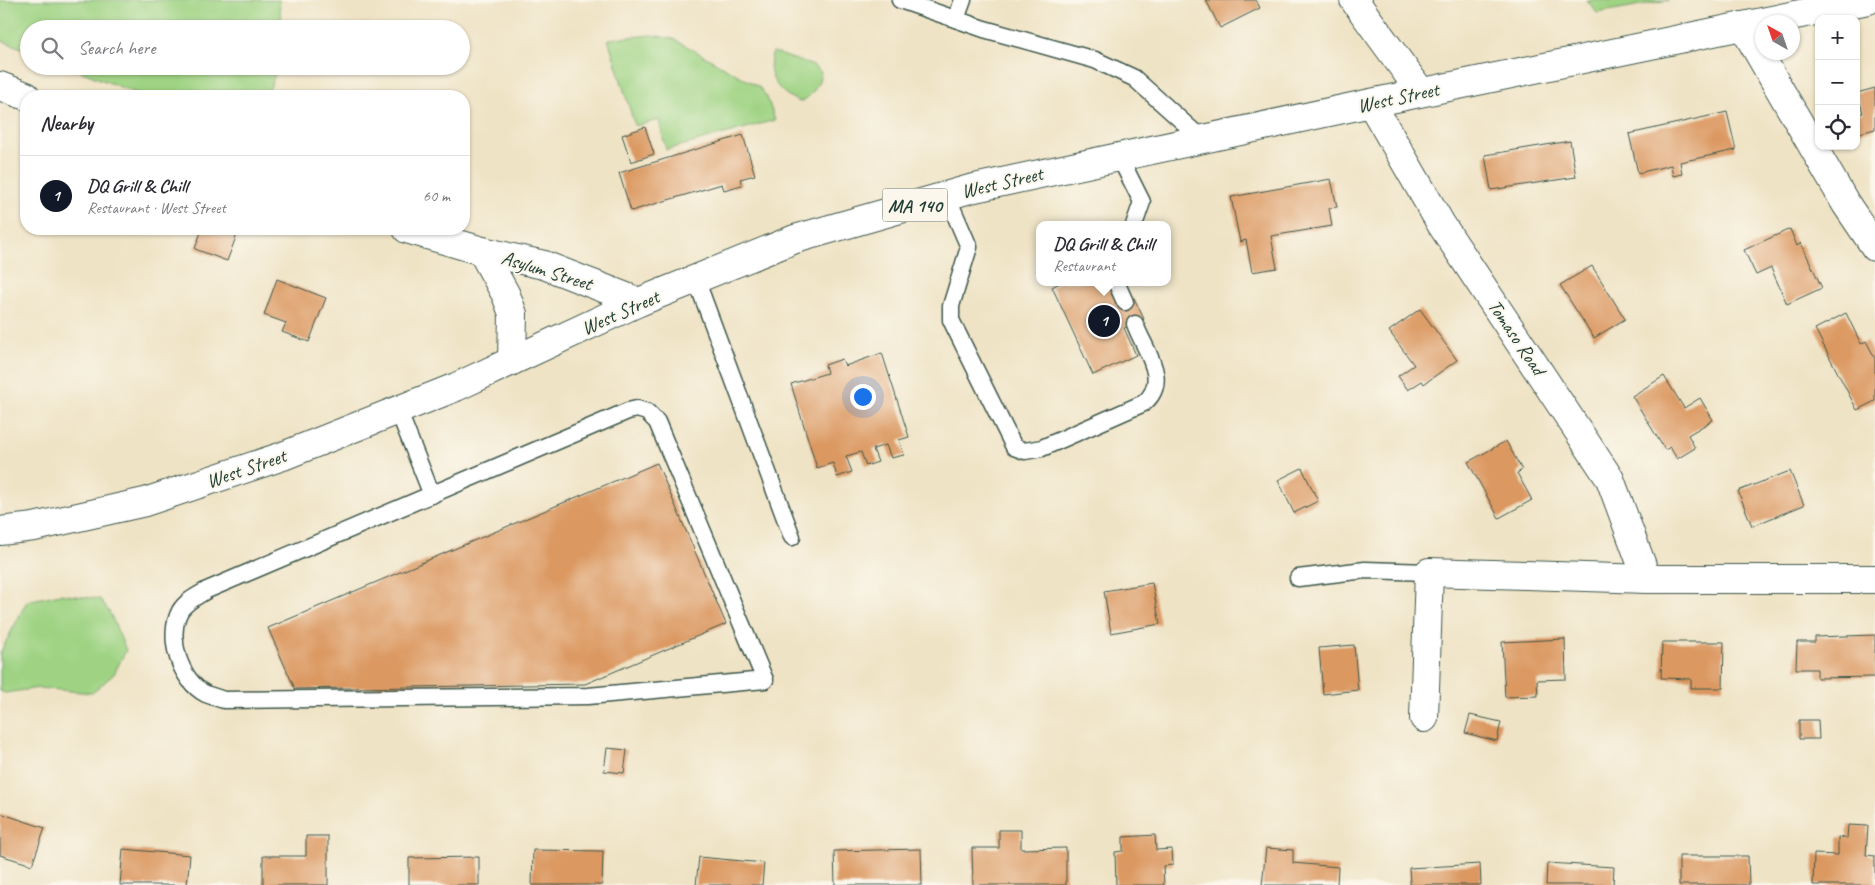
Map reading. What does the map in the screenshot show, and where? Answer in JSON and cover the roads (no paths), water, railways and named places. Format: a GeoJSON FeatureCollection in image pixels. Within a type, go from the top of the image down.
{"type":"FeatureCollection","features":[{"type":"Feature","properties":{"kind":"main road"},"geometry":{"type":"LineString","coordinates":[[1354,0],[1421,92]]}},
{"type":"Feature","properties":{"kind":"main road","name":"West Street"},"geometry":{"type":"LineString","coordinates":[[0,531],[34,527],[145,502],[283,456],[398,410],[512,361],[639,302],[795,240],[946,196],[1120,156],[1421,92],[1868,0]]}},
{"type":"Feature","properties":{"kind":"main road"},"geometry":{"type":"LineString","coordinates":[[1744,26],[1846,204],[1875,247]]}},
{"type":"Feature","properties":{"kind":"main road"},"geometry":{"type":"LineString","coordinates":[[0,86],[20,94]]}},
{"type":"Feature","properties":{"kind":"main road","name":"Tomaso Road"},"geometry":{"type":"LineString","coordinates":[[1371,103],[1441,224],[1610,479],[1647,579]]}},
{"type":"Feature","properties":{"kind":"main road","name":"Asylum Street"},"geometry":{"type":"LineString","coordinates":[[427,235],[482,251],[544,265],[639,302]]}},
{"type":"Feature","properties":{"kind":"main road","name":"Asylum Street"},"geometry":{"type":"LineString","coordinates":[[482,251],[506,295],[513,314],[512,361]]}},
{"type":"Feature","properties":{"kind":"main road"},"geometry":{"type":"LineString","coordinates":[[1424,718],[1428,572],[1647,579],[1875,579]]}},
{"type":"Feature","properties":{"kind":"lane"},"geometry":{"type":"LineString","coordinates":[[900,0],[956,19],[1095,60],[1134,78],[1202,139]]}},
{"type":"Feature","properties":{"kind":"lane"},"geometry":{"type":"LineString","coordinates":[[956,19],[963,0]]}},
{"type":"Feature","properties":{"kind":"lane"},"geometry":{"type":"LineString","coordinates":[[1120,156],[1142,202],[1135,221]]}},
{"type":"Feature","properties":{"kind":"lane"},"geometry":{"type":"LineString","coordinates":[[946,196],[969,247],[951,306],[951,320],[1014,447],[1025,451],[1042,448],[1144,403],[1151,398],[1156,388],[1156,373],[1135,324]]}},
{"type":"Feature","properties":{"kind":"lane"},"geometry":{"type":"LineString","coordinates":[[696,279],[792,537]]}},
{"type":"Feature","properties":{"kind":"lane"},"geometry":{"type":"LineString","coordinates":[[1118,286],[1125,302]]}},
{"type":"Feature","properties":{"kind":"lane"},"geometry":{"type":"LineString","coordinates":[[637,409],[647,412],[657,422],[765,680],[588,696],[224,700],[205,693],[190,680],[180,663],[175,642],[180,612],[189,601],[207,590],[432,494],[628,411],[637,409]]}},
{"type":"Feature","properties":{"kind":"lane"},"geometry":{"type":"LineString","coordinates":[[398,410],[432,494]]}},
{"type":"Feature","properties":{"kind":"lane"},"geometry":{"type":"LineString","coordinates":[[1298,578],[1365,570],[1428,572]]}},
{"type":"Feature","properties":{"kind":"place","name":"DQ Grill & Chill"},"geometry":{"type":"Point","coordinates":[1104,321]}}]}
